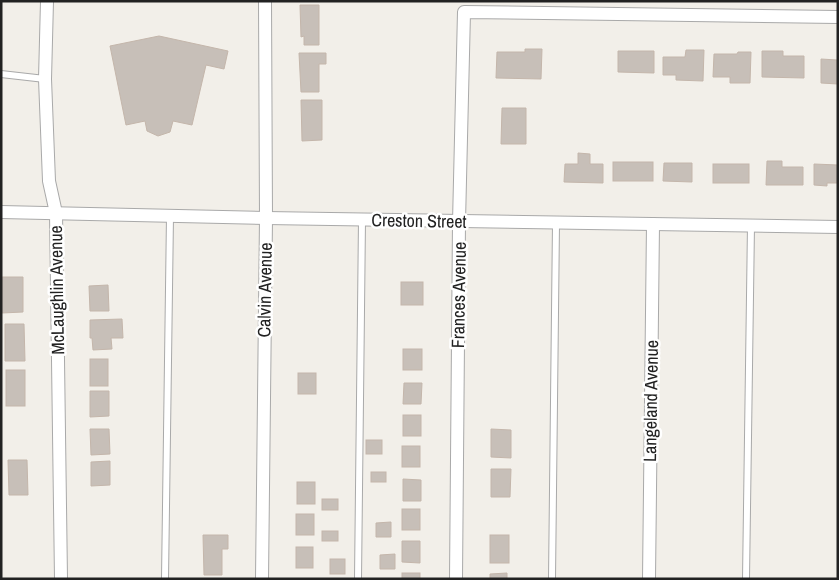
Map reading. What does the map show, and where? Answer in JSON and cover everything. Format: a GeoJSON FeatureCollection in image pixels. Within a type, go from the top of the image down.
{"type":"FeatureCollection","features":[{"type":"Feature","properties":{"kind":"street","name":"McLaughlin Avenue"},"geometry":{"type":"LineString","coordinates":[[47,1],[45,79],[49,180],[56,213],[61,579]]}},
{"type":"Feature","properties":{"kind":"street","name":"Calvin Avenue"},"geometry":{"type":"LineString","coordinates":[[262,579],[266,218],[265,1]]}},
{"type":"Feature","properties":{"kind":"street","name":"Frances Avenue"},"geometry":{"type":"LineString","coordinates":[[456,579],[459,222],[464,12],[838,18]]}},
{"type":"Feature","properties":{"kind":"street","name":"Creston Street"},"geometry":{"type":"LineString","coordinates":[[1,212],[459,222],[838,227]]}},
{"type":"Feature","properties":{"kind":"street","name":"Langeland Avenue"},"geometry":{"type":"LineString","coordinates":[[649,579],[653,224]]}},
{"type":"Feature","properties":{"kind":"lane"},"geometry":{"type":"LineString","coordinates":[[1,74],[45,79]]}},
{"type":"Feature","properties":{"kind":"lane"},"geometry":{"type":"LineString","coordinates":[[165,579],[170,216]]}},
{"type":"Feature","properties":{"kind":"lane"},"geometry":{"type":"LineString","coordinates":[[358,579],[362,220]]}},
{"type":"Feature","properties":{"kind":"lane"},"geometry":{"type":"LineString","coordinates":[[552,579],[556,223]]}},
{"type":"Feature","properties":{"kind":"lane"},"geometry":{"type":"LineString","coordinates":[[746,579],[751,225]]}},
{"type":"Feature","properties":{"kind":"building"},"geometry":{"type":"Polygon","coordinates":[[[300,5],[319,5],[319,45],[304,45],[304,36],[301,37],[300,5]]]}},
{"type":"Feature","properties":{"kind":"building"},"geometry":{"type":"Polygon","coordinates":[[[159,36],[228,51],[224,69],[206,65],[192,125],[173,121],[170,132],[158,136],[147,131],[145,121],[126,125],[110,46],[159,36]]]}},
{"type":"Feature","properties":{"kind":"building"},"geometry":{"type":"Polygon","coordinates":[[[525,49],[542,49],[541,79],[496,78],[497,52],[525,52],[525,49]]]}},
{"type":"Feature","properties":{"kind":"building"},"geometry":{"type":"Polygon","coordinates":[[[686,50],[704,50],[703,81],[676,80],[676,75],[663,75],[663,57],[685,57],[686,50]]]}},
{"type":"Feature","properties":{"kind":"building"},"geometry":{"type":"Polygon","coordinates":[[[618,51],[654,51],[654,73],[618,72],[618,51]]]}},
{"type":"Feature","properties":{"kind":"building"},"geometry":{"type":"Polygon","coordinates":[[[762,51],[783,51],[783,56],[804,56],[804,78],[762,77],[762,51]]]}},
{"type":"Feature","properties":{"kind":"building"},"geometry":{"type":"Polygon","coordinates":[[[738,52],[751,52],[750,83],[730,83],[730,77],[713,77],[714,54],[737,54],[738,52]]]}},
{"type":"Feature","properties":{"kind":"building"},"geometry":{"type":"Polygon","coordinates":[[[299,53],[326,53],[326,64],[319,64],[319,92],[301,92],[299,53]]]}},
{"type":"Feature","properties":{"kind":"building"},"geometry":{"type":"Polygon","coordinates":[[[821,59],[837,60],[838,84],[821,83],[821,59]]]}},
{"type":"Feature","properties":{"kind":"building"},"geometry":{"type":"Polygon","coordinates":[[[301,100],[322,100],[322,140],[302,141],[301,100]]]}},
{"type":"Feature","properties":{"kind":"building"},"geometry":{"type":"Polygon","coordinates":[[[502,108],[526,108],[526,144],[501,144],[502,108]]]}},
{"type":"Feature","properties":{"kind":"building"},"geometry":{"type":"Polygon","coordinates":[[[578,153],[590,154],[590,164],[603,164],[603,183],[564,182],[565,164],[578,164],[578,153]]]}},
{"type":"Feature","properties":{"kind":"building"},"geometry":{"type":"Polygon","coordinates":[[[767,161],[782,161],[782,167],[803,167],[803,185],[766,185],[767,161]]]}},
{"type":"Feature","properties":{"kind":"building"},"geometry":{"type":"Polygon","coordinates":[[[613,162],[653,162],[653,181],[613,181],[613,162]]]}},
{"type":"Feature","properties":{"kind":"building"},"geometry":{"type":"Polygon","coordinates":[[[664,163],[692,163],[692,182],[663,181],[664,163]]]}},
{"type":"Feature","properties":{"kind":"building"},"geometry":{"type":"Polygon","coordinates":[[[713,164],[749,164],[749,183],[713,183],[713,164]]]}},
{"type":"Feature","properties":{"kind":"building"},"geometry":{"type":"Polygon","coordinates":[[[814,164],[838,165],[838,183],[827,183],[827,186],[814,185],[814,164]]]}},
{"type":"Feature","properties":{"kind":"building"},"geometry":{"type":"Polygon","coordinates":[[[2,277],[23,277],[23,312],[2,313],[2,277]]]}},
{"type":"Feature","properties":{"kind":"building"},"geometry":{"type":"Polygon","coordinates":[[[401,282],[423,282],[423,305],[401,305],[401,282]]]}},
{"type":"Feature","properties":{"kind":"building"},"geometry":{"type":"Polygon","coordinates":[[[108,285],[109,311],[90,311],[89,286],[108,285]]]}},
{"type":"Feature","properties":{"kind":"building"},"geometry":{"type":"Polygon","coordinates":[[[122,319],[123,338],[111,338],[112,349],[93,350],[92,338],[90,338],[90,320],[122,319]]]}},
{"type":"Feature","properties":{"kind":"building"},"geometry":{"type":"Polygon","coordinates":[[[5,324],[24,324],[25,361],[5,361],[5,324]]]}},
{"type":"Feature","properties":{"kind":"building"},"geometry":{"type":"Polygon","coordinates":[[[403,349],[422,349],[422,370],[403,370],[403,349]]]}},
{"type":"Feature","properties":{"kind":"building"},"geometry":{"type":"Polygon","coordinates":[[[90,359],[108,359],[108,386],[90,386],[90,359]]]}},
{"type":"Feature","properties":{"kind":"building"},"geometry":{"type":"Polygon","coordinates":[[[6,370],[25,370],[25,406],[6,406],[6,370]]]}},
{"type":"Feature","properties":{"kind":"building"},"geometry":{"type":"Polygon","coordinates":[[[298,373],[316,373],[316,394],[298,394],[298,373]]]}},
{"type":"Feature","properties":{"kind":"building"},"geometry":{"type":"Polygon","coordinates":[[[404,383],[422,383],[421,404],[403,404],[404,383]]]}},
{"type":"Feature","properties":{"kind":"building"},"geometry":{"type":"Polygon","coordinates":[[[90,391],[109,391],[109,416],[90,417],[90,391]]]}},
{"type":"Feature","properties":{"kind":"building"},"geometry":{"type":"Polygon","coordinates":[[[403,415],[421,415],[421,436],[403,436],[403,415]]]}},
{"type":"Feature","properties":{"kind":"building"},"geometry":{"type":"Polygon","coordinates":[[[90,429],[109,429],[110,454],[91,455],[90,429]]]}},
{"type":"Feature","properties":{"kind":"building"},"geometry":{"type":"Polygon","coordinates":[[[491,429],[511,430],[511,458],[491,457],[491,429]]]}},
{"type":"Feature","properties":{"kind":"building"},"geometry":{"type":"Polygon","coordinates":[[[366,440],[382,440],[382,454],[366,454],[366,440]]]}},
{"type":"Feature","properties":{"kind":"building"},"geometry":{"type":"Polygon","coordinates":[[[402,446],[420,446],[420,467],[402,467],[402,446]]]}},
{"type":"Feature","properties":{"kind":"building"},"geometry":{"type":"Polygon","coordinates":[[[8,460],[27,460],[28,495],[9,495],[8,460]]]}},
{"type":"Feature","properties":{"kind":"building"},"geometry":{"type":"Polygon","coordinates":[[[110,461],[110,485],[91,486],[91,462],[110,461]]]}},
{"type":"Feature","properties":{"kind":"building"},"geometry":{"type":"Polygon","coordinates":[[[491,469],[511,469],[510,497],[491,497],[491,469]]]}},
{"type":"Feature","properties":{"kind":"building"},"geometry":{"type":"Polygon","coordinates":[[[371,472],[386,472],[386,482],[371,482],[371,472]]]}},
{"type":"Feature","properties":{"kind":"building"},"geometry":{"type":"Polygon","coordinates":[[[403,479],[421,480],[421,501],[403,501],[403,479]]]}},
{"type":"Feature","properties":{"kind":"building"},"geometry":{"type":"Polygon","coordinates":[[[297,482],[315,482],[315,504],[297,504],[297,482]]]}},
{"type":"Feature","properties":{"kind":"building"},"geometry":{"type":"Polygon","coordinates":[[[322,499],[338,499],[338,510],[322,510],[322,499]]]}},
{"type":"Feature","properties":{"kind":"building"},"geometry":{"type":"Polygon","coordinates":[[[402,509],[420,509],[420,530],[402,530],[402,509]]]}},
{"type":"Feature","properties":{"kind":"building"},"geometry":{"type":"Polygon","coordinates":[[[296,514],[314,514],[314,535],[296,535],[296,514]]]}},
{"type":"Feature","properties":{"kind":"building"},"geometry":{"type":"Polygon","coordinates":[[[391,522],[391,537],[376,537],[376,523],[391,522]]]}},
{"type":"Feature","properties":{"kind":"building"},"geometry":{"type":"Polygon","coordinates":[[[322,531],[338,531],[338,541],[322,541],[322,531]]]}},
{"type":"Feature","properties":{"kind":"building"},"geometry":{"type":"Polygon","coordinates":[[[203,535],[228,535],[228,549],[222,549],[222,575],[204,575],[203,535]]]}},
{"type":"Feature","properties":{"kind":"building"},"geometry":{"type":"Polygon","coordinates":[[[490,535],[509,535],[509,563],[490,563],[490,535]]]}},
{"type":"Feature","properties":{"kind":"building"},"geometry":{"type":"Polygon","coordinates":[[[402,541],[420,541],[420,563],[402,562],[402,541]]]}},
{"type":"Feature","properties":{"kind":"building"},"geometry":{"type":"Polygon","coordinates":[[[296,547],[313,547],[313,568],[296,568],[296,547]]]}},
{"type":"Feature","properties":{"kind":"building"},"geometry":{"type":"Polygon","coordinates":[[[395,554],[395,569],[380,569],[380,555],[395,554]]]}},
{"type":"Feature","properties":{"kind":"building"},"geometry":{"type":"Polygon","coordinates":[[[330,559],[345,559],[345,574],[330,574],[330,559]]]}},
{"type":"Feature","properties":{"kind":"building"},"geometry":{"type":"Polygon","coordinates":[[[402,573],[420,573],[420,579],[402,579],[402,573]]]}},
{"type":"Feature","properties":{"kind":"building"},"geometry":{"type":"Polygon","coordinates":[[[507,573],[507,579],[490,579],[490,574],[507,573]]]}}]}
